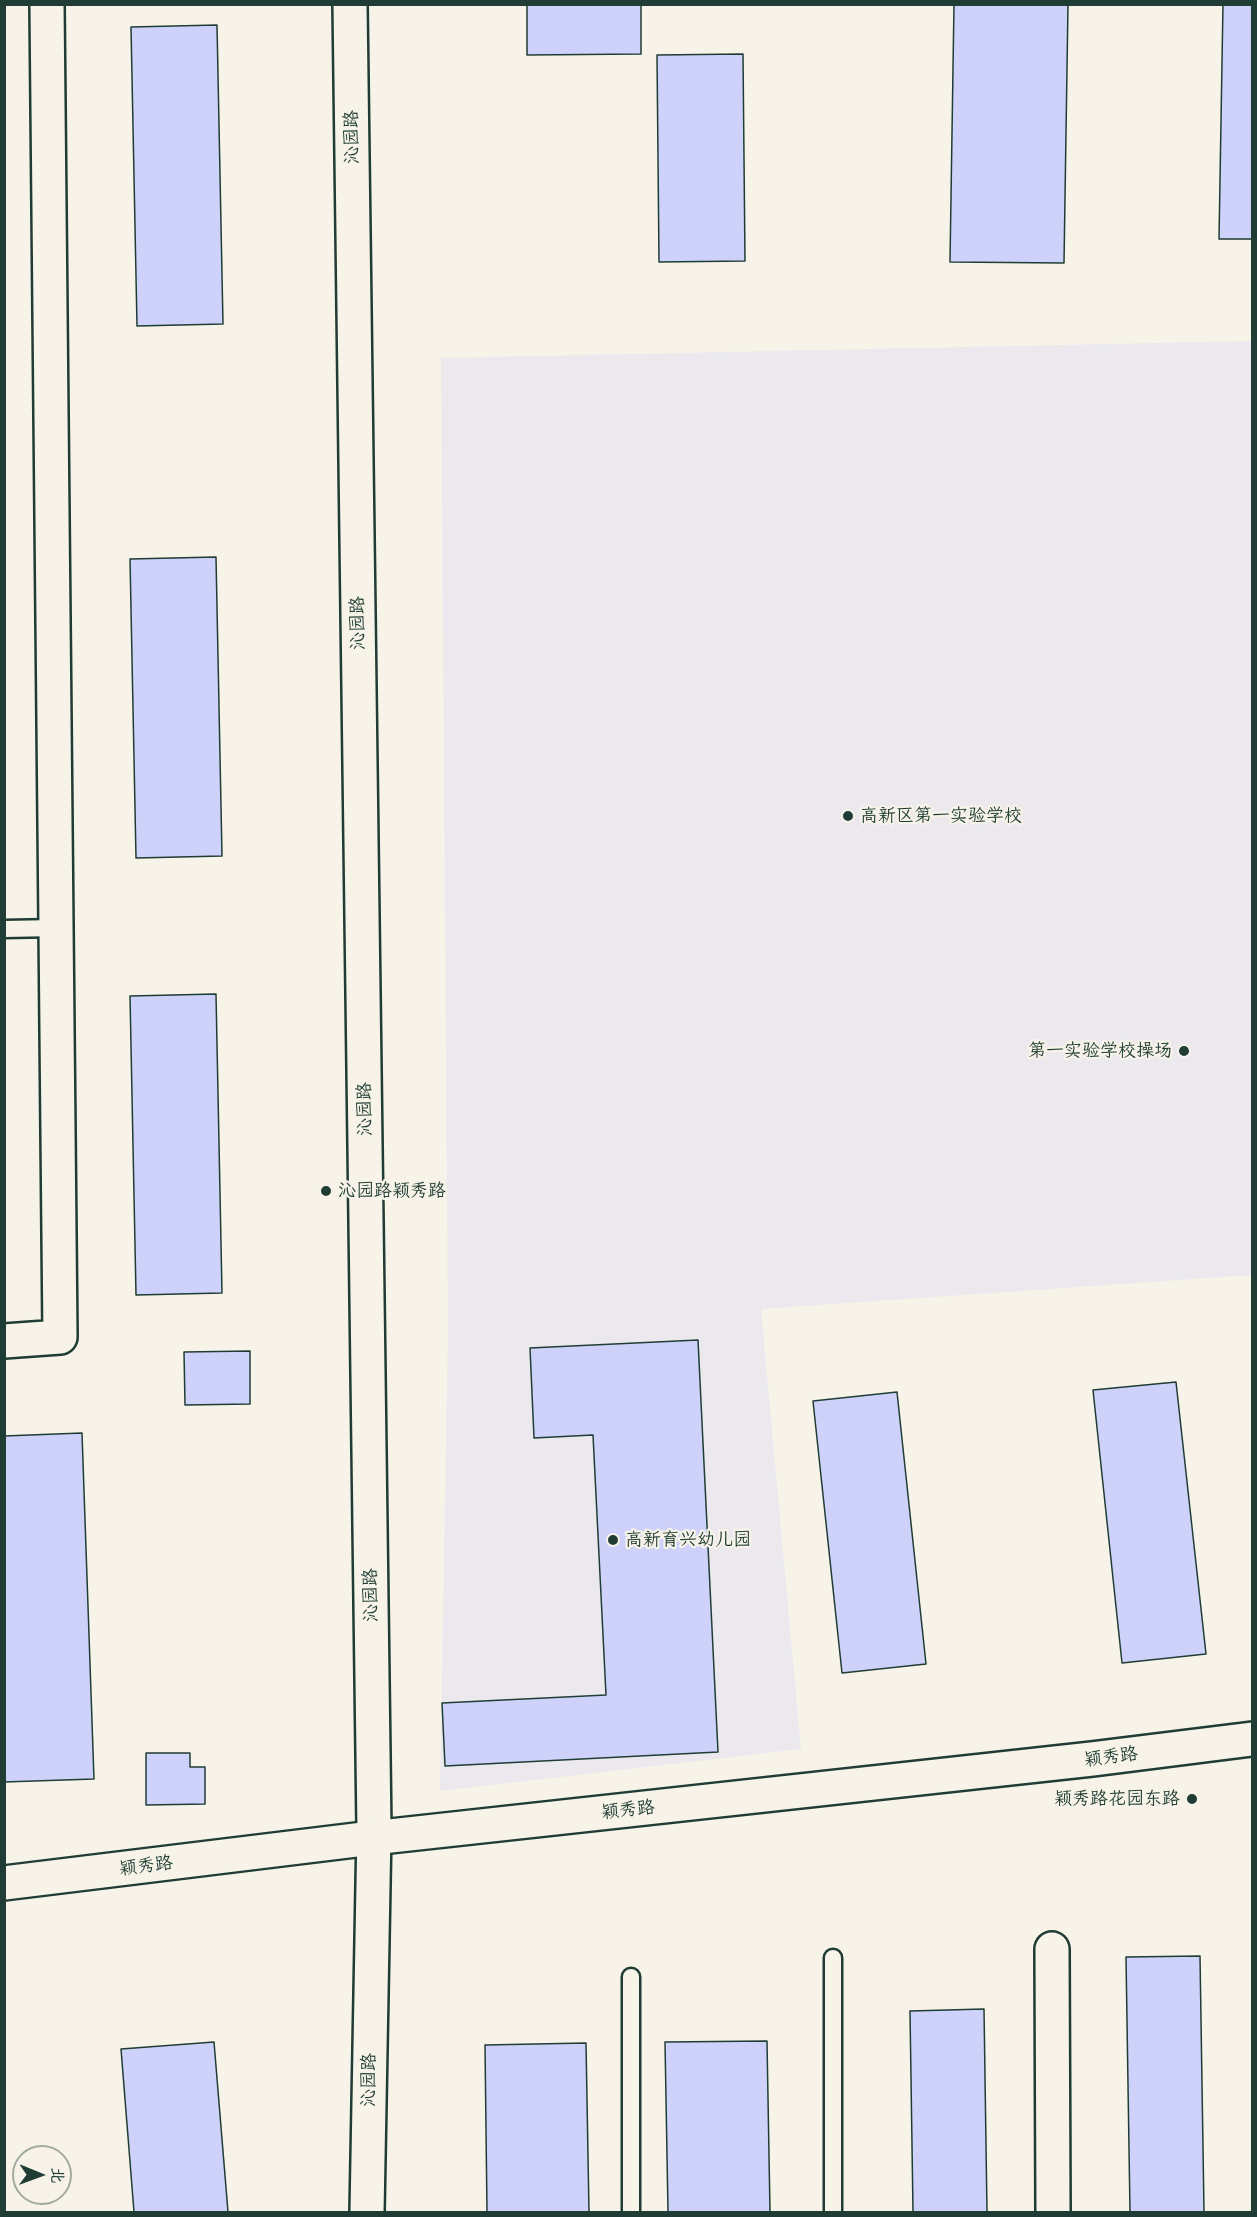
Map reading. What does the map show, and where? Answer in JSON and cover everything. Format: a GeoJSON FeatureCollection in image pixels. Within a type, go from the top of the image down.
{"type":"FeatureCollection","features":[{"type":"Feature","properties":{"kind":"street"},"geometry":{"type":"LineString","coordinates":[[4,1341],[60,1336],[47,4]]}},
{"type":"Feature","properties":{"kind":"street","name":"沁园路"},"geometry":{"type":"LineString","coordinates":[[350,4],[372,1838],[366,2212]]}},
{"type":"Feature","properties":{"kind":"street","name":"颖秀路"},"geometry":{"type":"LineString","coordinates":[[4,1883],[372,1838],[1252,1739]]}},
{"type":"Feature","properties":{"kind":"street"},"geometry":{"type":"LineString","coordinates":[[1052,1949],[1053,2212]]}},
{"type":"Feature","properties":{"kind":"lane"},"geometry":{"type":"LineString","coordinates":[[4,929],[56,928]]}},
{"type":"Feature","properties":{"kind":"lane"},"geometry":{"type":"LineString","coordinates":[[833,1958],[833,2212]]}},
{"type":"Feature","properties":{"kind":"lane"},"geometry":{"type":"LineString","coordinates":[[631,2212],[632,1977]]}},
{"type":"Feature","properties":{"kind":"shaded area","name":"高新区第一实验学校"},"geometry":{"type":"Polygon","coordinates":[[[1252,341],[1252,1275],[761,1309],[801,1749],[440,1791],[448,1331],[441,358],[1252,341]]]}},
{"type":"Feature","properties":{"kind":"building"},"geometry":{"type":"Polygon","coordinates":[[[527,4],[641,4],[641,54],[527,55],[527,4]]]}},
{"type":"Feature","properties":{"kind":"building"},"geometry":{"type":"Polygon","coordinates":[[[954,4],[1068,4],[1064,263],[950,262],[954,4]]]}},
{"type":"Feature","properties":{"kind":"building"},"geometry":{"type":"Polygon","coordinates":[[[1223,4],[1252,4],[1252,239],[1219,239],[1223,4]]]}},
{"type":"Feature","properties":{"kind":"building"},"geometry":{"type":"Polygon","coordinates":[[[217,25],[223,324],[137,326],[131,27],[217,25]]]}},
{"type":"Feature","properties":{"kind":"building"},"geometry":{"type":"Polygon","coordinates":[[[743,54],[745,261],[659,262],[657,55],[743,54]]]}},
{"type":"Feature","properties":{"kind":"building"},"geometry":{"type":"Polygon","coordinates":[[[216,557],[222,856],[136,858],[130,559],[216,557]]]}},
{"type":"Feature","properties":{"kind":"building"},"geometry":{"type":"Polygon","coordinates":[[[216,994],[222,1293],[136,1295],[130,996],[216,994]]]}},
{"type":"Feature","properties":{"kind":"building"},"geometry":{"type":"Polygon","coordinates":[[[698,1340],[718,1752],[445,1766],[442,1703],[606,1695],[593,1435],[534,1438],[530,1348],[698,1340]]]}},
{"type":"Feature","properties":{"kind":"building"},"geometry":{"type":"Polygon","coordinates":[[[250,1351],[250,1404],[185,1405],[184,1352],[250,1351]]]}},
{"type":"Feature","properties":{"kind":"building"},"geometry":{"type":"Polygon","coordinates":[[[1176,1382],[1206,1654],[1122,1663],[1093,1390],[1176,1382]]]}},
{"type":"Feature","properties":{"kind":"building"},"geometry":{"type":"Polygon","coordinates":[[[897,1392],[926,1664],[842,1673],[813,1401],[897,1392]]]}},
{"type":"Feature","properties":{"kind":"building"},"geometry":{"type":"Polygon","coordinates":[[[82,1433],[94,1779],[4,1782],[4,1436],[82,1433]]]}},
{"type":"Feature","properties":{"kind":"building"},"geometry":{"type":"Polygon","coordinates":[[[146,1753],[190,1753],[190,1767],[205,1767],[205,1804],[146,1805],[146,1753]]]}},
{"type":"Feature","properties":{"kind":"building"},"geometry":{"type":"Polygon","coordinates":[[[1200,1956],[1204,2212],[1130,2212],[1126,1957],[1200,1956]]]}},
{"type":"Feature","properties":{"kind":"building"},"geometry":{"type":"Polygon","coordinates":[[[984,2009],[987,2212],[913,2212],[910,2011],[984,2009]]]}},
{"type":"Feature","properties":{"kind":"building"},"geometry":{"type":"Polygon","coordinates":[[[767,2041],[770,2212],[668,2212],[665,2042],[767,2041]]]}},
{"type":"Feature","properties":{"kind":"building"},"geometry":{"type":"Polygon","coordinates":[[[214,2042],[228,2212],[134,2212],[121,2049],[214,2042]]]}},
{"type":"Feature","properties":{"kind":"building"},"geometry":{"type":"Polygon","coordinates":[[[586,2043],[589,2212],[487,2212],[485,2045],[586,2043]]]}},
{"type":"Feature","properties":{"kind":"place","name":"高新区第一实验学校"},"geometry":{"type":"Point","coordinates":[848,816]}},
{"type":"Feature","properties":{"kind":"place","name":"第一实验学校操场"},"geometry":{"type":"Point","coordinates":[1184,1051]}},
{"type":"Feature","properties":{"kind":"place","name":"沁园路颖秀路"},"geometry":{"type":"Point","coordinates":[326,1191]}},
{"type":"Feature","properties":{"kind":"place","name":"高新育兴幼儿园"},"geometry":{"type":"Point","coordinates":[613,1540]}},
{"type":"Feature","properties":{"kind":"place","name":"颖秀路花园东路"},"geometry":{"type":"Point","coordinates":[1192,1799]}}]}
